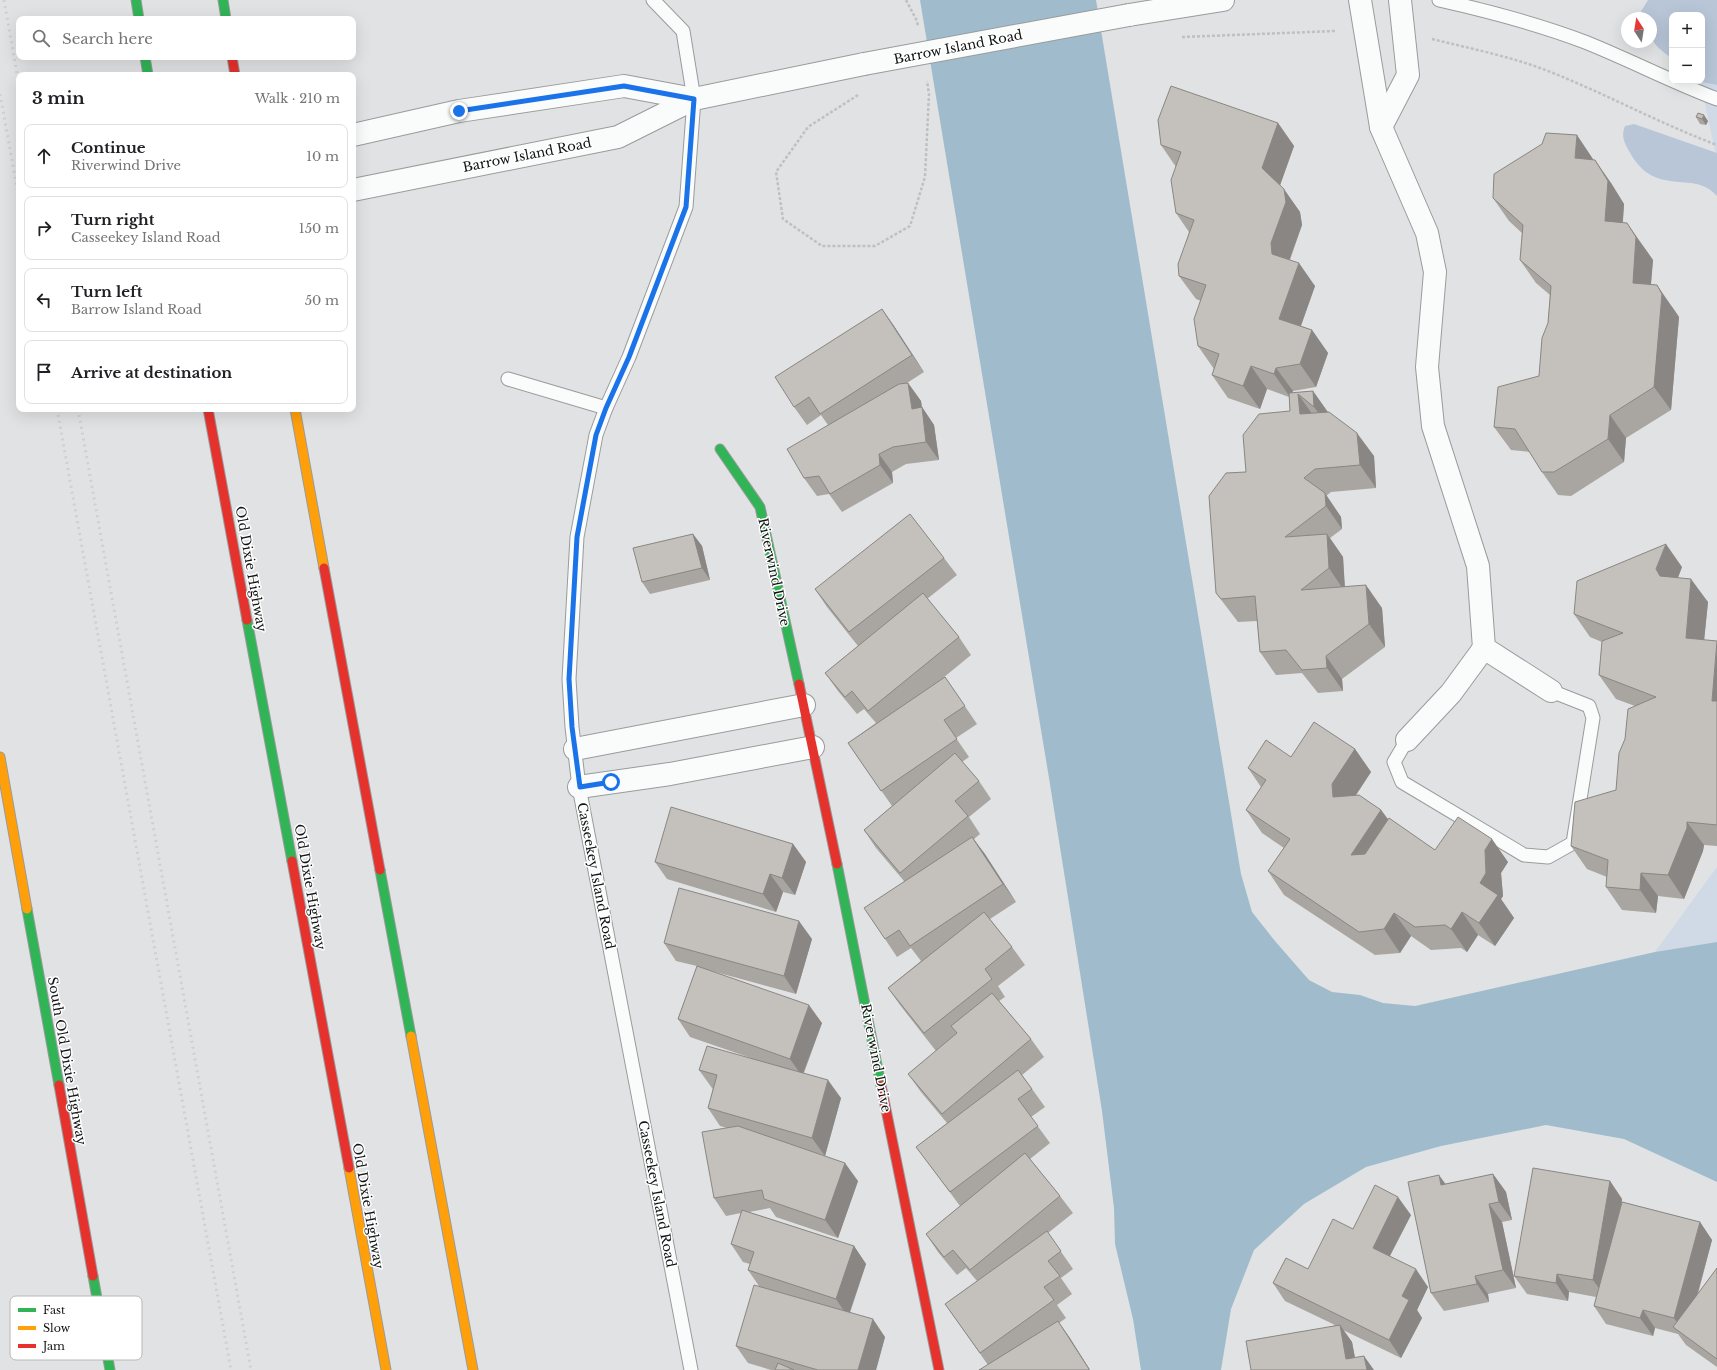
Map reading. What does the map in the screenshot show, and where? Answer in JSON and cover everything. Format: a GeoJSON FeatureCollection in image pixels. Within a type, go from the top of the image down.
{"type":"FeatureCollection","features":[{"type":"Feature","properties":{"kind":"main road"},"geometry":{"type":"LineString","coordinates":[[136,0],[139,16]]}},
{"type":"Feature","properties":{"kind":"main road"},"geometry":{"type":"LineString","coordinates":[[223,0],[226,16]]}},
{"type":"Feature","properties":{"kind":"main road"},"geometry":{"type":"LineString","coordinates":[[146,60],[148,72]]}},
{"type":"Feature","properties":{"kind":"main road"},"geometry":{"type":"LineString","coordinates":[[232,60],[234,72]]}},
{"type":"Feature","properties":{"kind":"main road","name":"Old Dixie Highway"},"geometry":{"type":"LineString","coordinates":[[209,412],[386,1370]]}},
{"type":"Feature","properties":{"kind":"main road"},"geometry":{"type":"LineString","coordinates":[[296,412],[473,1370]]}},
{"type":"Feature","properties":{"kind":"main road","name":"Riverwind Drive"},"geometry":{"type":"LineString","coordinates":[[720,450],[760,507],[813,747],[939,1370]]}},
{"type":"Feature","properties":{"kind":"main road","name":"South Old Dixie Highway"},"geometry":{"type":"LineString","coordinates":[[0,757],[97,1296]]}},
{"type":"Feature","properties":{"kind":"main road","name":"South Old Dixie Highway"},"geometry":{"type":"LineString","coordinates":[[108,1360],[110,1370]]}},
{"type":"Feature","properties":{"kind":"street","name":"Barrow Island Road"},"geometry":{"type":"LineString","coordinates":[[356,189],[618,137],[694,99],[864,64],[1128,15],[1223,0]]}},
{"type":"Feature","properties":{"kind":"street"},"geometry":{"type":"LineString","coordinates":[[1360,0],[1381,127],[1427,233],[1435,272],[1427,367],[1433,426],[1478,566],[1484,648],[1451,693],[1408,740]]}},
{"type":"Feature","properties":{"kind":"street"},"geometry":{"type":"LineString","coordinates":[[1381,127],[1408,75],[1400,0]]}},
{"type":"Feature","properties":{"kind":"street","name":"Barrow Island Road"},"geometry":{"type":"LineString","coordinates":[[356,134],[459,111],[624,86],[694,99]]}},
{"type":"Feature","properties":{"kind":"street"},"geometry":{"type":"LineString","coordinates":[[1484,648],[1551,691]]}},
{"type":"Feature","properties":{"kind":"street"},"geometry":{"type":"LineString","coordinates":[[575,749],[804,705]]}},
{"type":"Feature","properties":{"kind":"street"},"geometry":{"type":"LineString","coordinates":[[580,787],[670,774],[813,747]]}},
{"type":"Feature","properties":{"kind":"lane","name":"Casseekey Island Road"},"geometry":{"type":"LineString","coordinates":[[653,0],[683,31],[694,99],[686,207],[629,357],[606,408],[596,435],[577,537],[569,679],[580,787],[691,1370]]}},
{"type":"Feature","properties":{"kind":"lane"},"geometry":{"type":"LineString","coordinates":[[1439,0],[1527,22],[1585,42],[1683,86],[1717,99]]}},
{"type":"Feature","properties":{"kind":"lane"},"geometry":{"type":"LineString","coordinates":[[508,378],[606,408]]}},
{"type":"Feature","properties":{"kind":"lane"},"geometry":{"type":"LineString","coordinates":[[1408,740],[1394,762],[1402,782],[1524,855],[1548,856],[1573,843],[1593,718],[1589,706],[1551,691]]}},
{"type":"Feature","properties":{"kind":"path"},"geometry":{"type":"LineString","coordinates":[[906,0],[917,21],[918,28]]}},
{"type":"Feature","properties":{"kind":"path"},"geometry":{"type":"LineString","coordinates":[[1177,37],[1335,31]]}},
{"type":"Feature","properties":{"kind":"path"},"geometry":{"type":"LineString","coordinates":[[1426,38],[1500,56],[1552,72],[1690,135],[1717,145]]}},
{"type":"Feature","properties":{"kind":"path"},"geometry":{"type":"LineString","coordinates":[[862,93],[808,127],[776,172],[783,219],[822,246],[875,246],[910,226],[926,177],[930,94],[927,80]]}},
{"type":"Feature","properties":{"kind":"shaded area"},"geometry":{"type":"Polygon","coordinates":[[[920,0],[1096,0],[1241,874],[1252,912],[1309,980],[1332,992],[1360,995],[1383,1003],[1415,1006],[1655,952],[1717,942],[1717,1182],[1624,1139],[1546,1125],[1441,1146],[1366,1167],[1304,1204],[1254,1250],[1231,1309],[1221,1370],[1141,1370],[1133,1319],[1115,1244],[1114,1208],[1102,1111],[1049,778],[920,0]]]}},
{"type":"Feature","properties":{"kind":"shaded area"},"geometry":{"type":"Polygon","coordinates":[[[1648,0],[1717,0],[1717,85],[1705,83],[1705,12],[1669,12],[1669,56],[1657,46],[1657,12],[1641,12],[1648,0]]]}},
{"type":"Feature","properties":{"kind":"shaded area"},"geometry":{"type":"Polygon","coordinates":[[[1717,0],[1717,159],[1701,84],[1705,84],[1705,12],[1717,0]]]}},
{"type":"Feature","properties":{"kind":"shaded area"},"geometry":{"type":"Polygon","coordinates":[[[1634,124],[1717,153],[1717,196],[1707,188],[1697,184],[1662,179],[1650,175],[1639,166],[1627,148],[1623,136],[1625,126],[1634,124]]]}},
{"type":"Feature","properties":{"kind":"shaded area"},"geometry":{"type":"Polygon","coordinates":[[[1717,867],[1717,942],[1655,952],[1717,867]]]}},
{"type":"Feature","properties":{"kind":"building"},"geometry":{"type":"Polygon","coordinates":[[[1171,86],[1278,123],[1262,168],[1284,189],[1286,202],[1271,243],[1272,254],[1299,263],[1279,319],[1312,330],[1300,364],[1276,368],[1274,374],[1251,366],[1243,386],[1212,375],[1219,354],[1198,346],[1194,319],[1206,285],[1179,276],[1178,264],[1194,220],[1176,213],[1171,180],[1181,152],[1161,145],[1158,120],[1171,86]]]}},
{"type":"Feature","properties":{"kind":"building"},"geometry":{"type":"Polygon","coordinates":[[[1698,113],[1704,115],[1702,119],[1696,117],[1698,113]]]}},
{"type":"Feature","properties":{"kind":"building"},"geometry":{"type":"Polygon","coordinates":[[[1546,133],[1577,135],[1575,158],[1595,160],[1608,181],[1605,221],[1627,223],[1636,237],[1633,283],[1657,285],[1662,294],[1654,387],[1610,415],[1608,439],[1554,472],[1542,472],[1515,429],[1494,427],[1498,387],[1539,376],[1542,338],[1548,323],[1551,286],[1520,260],[1523,225],[1493,198],[1494,174],[1542,144],[1546,133]]]}},
{"type":"Feature","properties":{"kind":"building"},"geometry":{"type":"Polygon","coordinates":[[[882,309],[912,355],[820,414],[809,397],[794,407],[775,377],[882,309]]]}},
{"type":"Feature","properties":{"kind":"building"},"geometry":{"type":"Polygon","coordinates":[[[908,383],[912,409],[922,407],[926,442],[893,447],[879,454],[880,465],[830,494],[819,476],[804,478],[787,449],[899,384],[908,383]]]}},
{"type":"Feature","properties":{"kind":"building"},"geometry":{"type":"Polygon","coordinates":[[[1313,391],[1314,407],[1298,394],[1300,414],[1329,412],[1357,433],[1360,465],[1315,469],[1304,478],[1325,493],[1326,506],[1285,537],[1327,534],[1329,568],[1301,590],[1366,585],[1369,624],[1326,656],[1327,668],[1302,670],[1286,650],[1260,652],[1255,596],[1221,599],[1216,593],[1209,496],[1226,473],[1246,472],[1243,435],[1259,414],[1290,411],[1289,393],[1313,391]]]}},
{"type":"Feature","properties":{"kind":"building"},"geometry":{"type":"Polygon","coordinates":[[[910,514],[944,558],[849,632],[815,589],[910,514]]]}},
{"type":"Feature","properties":{"kind":"building"},"geometry":{"type":"Polygon","coordinates":[[[693,534],[702,568],[642,582],[633,548],[693,534]]]}},
{"type":"Feature","properties":{"kind":"building"},"geometry":{"type":"Polygon","coordinates":[[[1666,544],[1656,569],[1660,576],[1691,579],[1686,638],[1717,641],[1712,701],[1717,701],[1717,825],[1687,822],[1687,828],[1668,875],[1641,873],[1640,890],[1606,887],[1608,860],[1571,846],[1575,802],[1616,790],[1619,753],[1625,739],[1628,709],[1656,697],[1599,675],[1602,641],[1623,633],[1574,614],[1577,581],[1666,544]]]}},
{"type":"Feature","properties":{"kind":"building"},"geometry":{"type":"Polygon","coordinates":[[[923,593],[959,637],[868,711],[852,691],[845,697],[825,673],[923,593]]]}},
{"type":"Feature","properties":{"kind":"building"},"geometry":{"type":"Polygon","coordinates":[[[945,677],[965,706],[944,720],[957,739],[881,791],[848,743],[945,677]]]}},
{"type":"Feature","properties":{"kind":"building"},"geometry":{"type":"Polygon","coordinates":[[[1314,722],[1355,749],[1332,784],[1333,797],[1359,795],[1381,810],[1351,855],[1365,854],[1389,818],[1435,850],[1458,817],[1492,839],[1485,850],[1486,873],[1480,883],[1498,895],[1479,923],[1462,912],[1451,929],[1445,925],[1415,927],[1394,913],[1384,929],[1359,932],[1268,871],[1290,839],[1246,810],[1266,780],[1248,768],[1266,740],[1291,757],[1314,722]]]}},
{"type":"Feature","properties":{"kind":"building"},"geometry":{"type":"Polygon","coordinates":[[[955,753],[979,781],[955,801],[968,816],[900,873],[864,830],[955,753]]]}},
{"type":"Feature","properties":{"kind":"building"},"geometry":{"type":"Polygon","coordinates":[[[671,807],[793,844],[782,878],[770,874],[763,894],[655,862],[671,807]]]}},
{"type":"Feature","properties":{"kind":"building"},"geometry":{"type":"Polygon","coordinates":[[[972,837],[1003,884],[910,946],[899,930],[885,939],[864,908],[972,837]]]}},
{"type":"Feature","properties":{"kind":"building"},"geometry":{"type":"Polygon","coordinates":[[[679,888],[799,921],[784,976],[664,943],[679,888]]]}},
{"type":"Feature","properties":{"kind":"building"},"geometry":{"type":"Polygon","coordinates":[[[984,912],[1012,947],[985,969],[992,979],[924,1033],[888,988],[984,912]]]}},
{"type":"Feature","properties":{"kind":"building"},"geometry":{"type":"Polygon","coordinates":[[[697,966],[809,1005],[790,1059],[678,1019],[697,966]]]}},
{"type":"Feature","properties":{"kind":"building"},"geometry":{"type":"Polygon","coordinates":[[[992,993],[1031,1039],[942,1114],[908,1074],[957,1033],[951,1026],[992,993]]]}},
{"type":"Feature","properties":{"kind":"building"},"geometry":{"type":"Polygon","coordinates":[[[707,1046],[828,1080],[812,1138],[708,1108],[717,1075],[699,1070],[707,1046]]]}},
{"type":"Feature","properties":{"kind":"building"},"geometry":{"type":"Polygon","coordinates":[[[1018,1070],[1032,1089],[1018,1099],[1038,1126],[950,1192],[916,1147],[1018,1070]]]}},
{"type":"Feature","properties":{"kind":"building"},"geometry":{"type":"Polygon","coordinates":[[[738,1126],[845,1163],[825,1220],[764,1199],[762,1190],[714,1198],[702,1132],[738,1126]]]}},
{"type":"Feature","properties":{"kind":"building"},"geometry":{"type":"Polygon","coordinates":[[[1025,1153],[1060,1196],[970,1270],[953,1250],[944,1257],[926,1234],[1025,1153]]]}},
{"type":"Feature","properties":{"kind":"building"},"geometry":{"type":"Polygon","coordinates":[[[1533,1168],[1610,1181],[1593,1280],[1557,1274],[1556,1283],[1514,1276],[1533,1168]]]}},
{"type":"Feature","properties":{"kind":"building"},"geometry":{"type":"Polygon","coordinates":[[[1493,1174],[1499,1202],[1489,1204],[1503,1270],[1475,1276],[1477,1284],[1431,1293],[1408,1182],[1439,1175],[1441,1185],[1493,1174]]]}},
{"type":"Feature","properties":{"kind":"building"},"geometry":{"type":"Polygon","coordinates":[[[1375,1185],[1398,1197],[1373,1248],[1416,1269],[1402,1296],[1409,1300],[1389,1340],[1273,1283],[1286,1258],[1308,1269],[1333,1219],[1353,1229],[1375,1185]]]}},
{"type":"Feature","properties":{"kind":"building"},"geometry":{"type":"Polygon","coordinates":[[[1622,1202],[1700,1222],[1674,1318],[1643,1310],[1640,1318],[1594,1306],[1622,1202]]]}},
{"type":"Feature","properties":{"kind":"building"},"geometry":{"type":"Polygon","coordinates":[[[742,1210],[854,1246],[836,1299],[748,1270],[754,1252],[731,1244],[742,1210]]]}},
{"type":"Feature","properties":{"kind":"building"},"geometry":{"type":"Polygon","coordinates":[[[1047,1231],[1061,1251],[1048,1261],[1060,1276],[1044,1287],[1054,1300],[980,1353],[945,1304],[1047,1231]]]}},
{"type":"Feature","properties":{"kind":"building"},"geometry":{"type":"Polygon","coordinates":[[[1717,1268],[1717,1359],[1673,1327],[1717,1268]]]}},
{"type":"Feature","properties":{"kind":"building"},"geometry":{"type":"Polygon","coordinates":[[[754,1285],[873,1319],[858,1370],[818,1370],[736,1346],[754,1285]]]}},
{"type":"Feature","properties":{"kind":"building"},"geometry":{"type":"Polygon","coordinates":[[[1058,1321],[1089,1369],[1088,1370],[979,1370],[1058,1321]]]}},
{"type":"Feature","properties":{"kind":"building"},"geometry":{"type":"Polygon","coordinates":[[[1340,1325],[1346,1359],[1364,1356],[1367,1370],[1251,1370],[1246,1341],[1340,1325]]]}},
{"type":"Feature","properties":{"kind":"building"},"geometry":{"type":"Polygon","coordinates":[[[778,1363],[794,1370],[775,1370],[778,1363]]]}},
{"type":"Feature","properties":{"kind":"railway"},"geometry":{"type":"LineString","coordinates":[[4,0],[17,72]]}},
{"type":"Feature","properties":{"kind":"railway"},"geometry":{"type":"LineString","coordinates":[[0,94],[16,182]]}},
{"type":"Feature","properties":{"kind":"railway"},"geometry":{"type":"LineString","coordinates":[[58,412],[231,1370]]}},
{"type":"Feature","properties":{"kind":"railway"},"geometry":{"type":"LineString","coordinates":[[79,412],[251,1370]]}},
{"type":"Feature","properties":{"kind":"traffic: fast"},"geometry":{"type":"LineString","coordinates":[[136,0],[139,16]]}},
{"type":"Feature","properties":{"kind":"traffic: fast"},"geometry":{"type":"LineString","coordinates":[[223,0],[226,16]]}},
{"type":"Feature","properties":{"kind":"traffic: fast"},"geometry":{"type":"LineString","coordinates":[[146,60],[148,72]]}},
{"type":"Feature","properties":{"kind":"traffic: fast"},"geometry":{"type":"LineString","coordinates":[[720,449],[760,507],[799,684]]}},
{"type":"Feature","properties":{"kind":"traffic: fast"},"geometry":{"type":"LineString","coordinates":[[247,620],[292,861]]}},
{"type":"Feature","properties":{"kind":"traffic: fast"},"geometry":{"type":"LineString","coordinates":[[837,864],[881,1085]]}},
{"type":"Feature","properties":{"kind":"traffic: fast"},"geometry":{"type":"LineString","coordinates":[[380,870],[411,1036]]}},
{"type":"Feature","properties":{"kind":"traffic: fast"},"geometry":{"type":"LineString","coordinates":[[27,909],[59,1085]]}},
{"type":"Feature","properties":{"kind":"traffic: fast"},"geometry":{"type":"LineString","coordinates":[[93,1276],[97,1296]]}},
{"type":"Feature","properties":{"kind":"traffic: fast"},"geometry":{"type":"LineString","coordinates":[[108,1360],[110,1370]]}},
{"type":"Feature","properties":{"kind":"traffic: slow"},"geometry":{"type":"LineString","coordinates":[[296,412],[324,568]]}},
{"type":"Feature","properties":{"kind":"traffic: slow"},"geometry":{"type":"LineString","coordinates":[[0,757],[27,909]]}},
{"type":"Feature","properties":{"kind":"traffic: slow"},"geometry":{"type":"LineString","coordinates":[[411,1036],[473,1370]]}},
{"type":"Feature","properties":{"kind":"traffic: slow"},"geometry":{"type":"LineString","coordinates":[[349,1168],[386,1370]]}},
{"type":"Feature","properties":{"kind":"traffic: jam"},"geometry":{"type":"LineString","coordinates":[[232,60],[234,72]]}},
{"type":"Feature","properties":{"kind":"traffic: jam"},"geometry":{"type":"LineString","coordinates":[[209,412],[247,620]]}},
{"type":"Feature","properties":{"kind":"traffic: jam"},"geometry":{"type":"LineString","coordinates":[[324,568],[380,870]]}},
{"type":"Feature","properties":{"kind":"traffic: jam"},"geometry":{"type":"LineString","coordinates":[[799,684],[837,864]]}},
{"type":"Feature","properties":{"kind":"traffic: jam"},"geometry":{"type":"LineString","coordinates":[[292,861],[349,1168]]}},
{"type":"Feature","properties":{"kind":"traffic: jam"},"geometry":{"type":"LineString","coordinates":[[59,1085],[93,1276]]}},
{"type":"Feature","properties":{"kind":"traffic: jam"},"geometry":{"type":"LineString","coordinates":[[881,1085],[939,1370]]}},
{"type":"Feature","properties":{"kind":"route"},"geometry":{"type":"LineString","coordinates":[[459,111],[624,86],[694,99],[686,207],[629,357],[606,408],[596,435],[577,537],[569,679],[572,727],[580,787],[611,782]]}}]}
